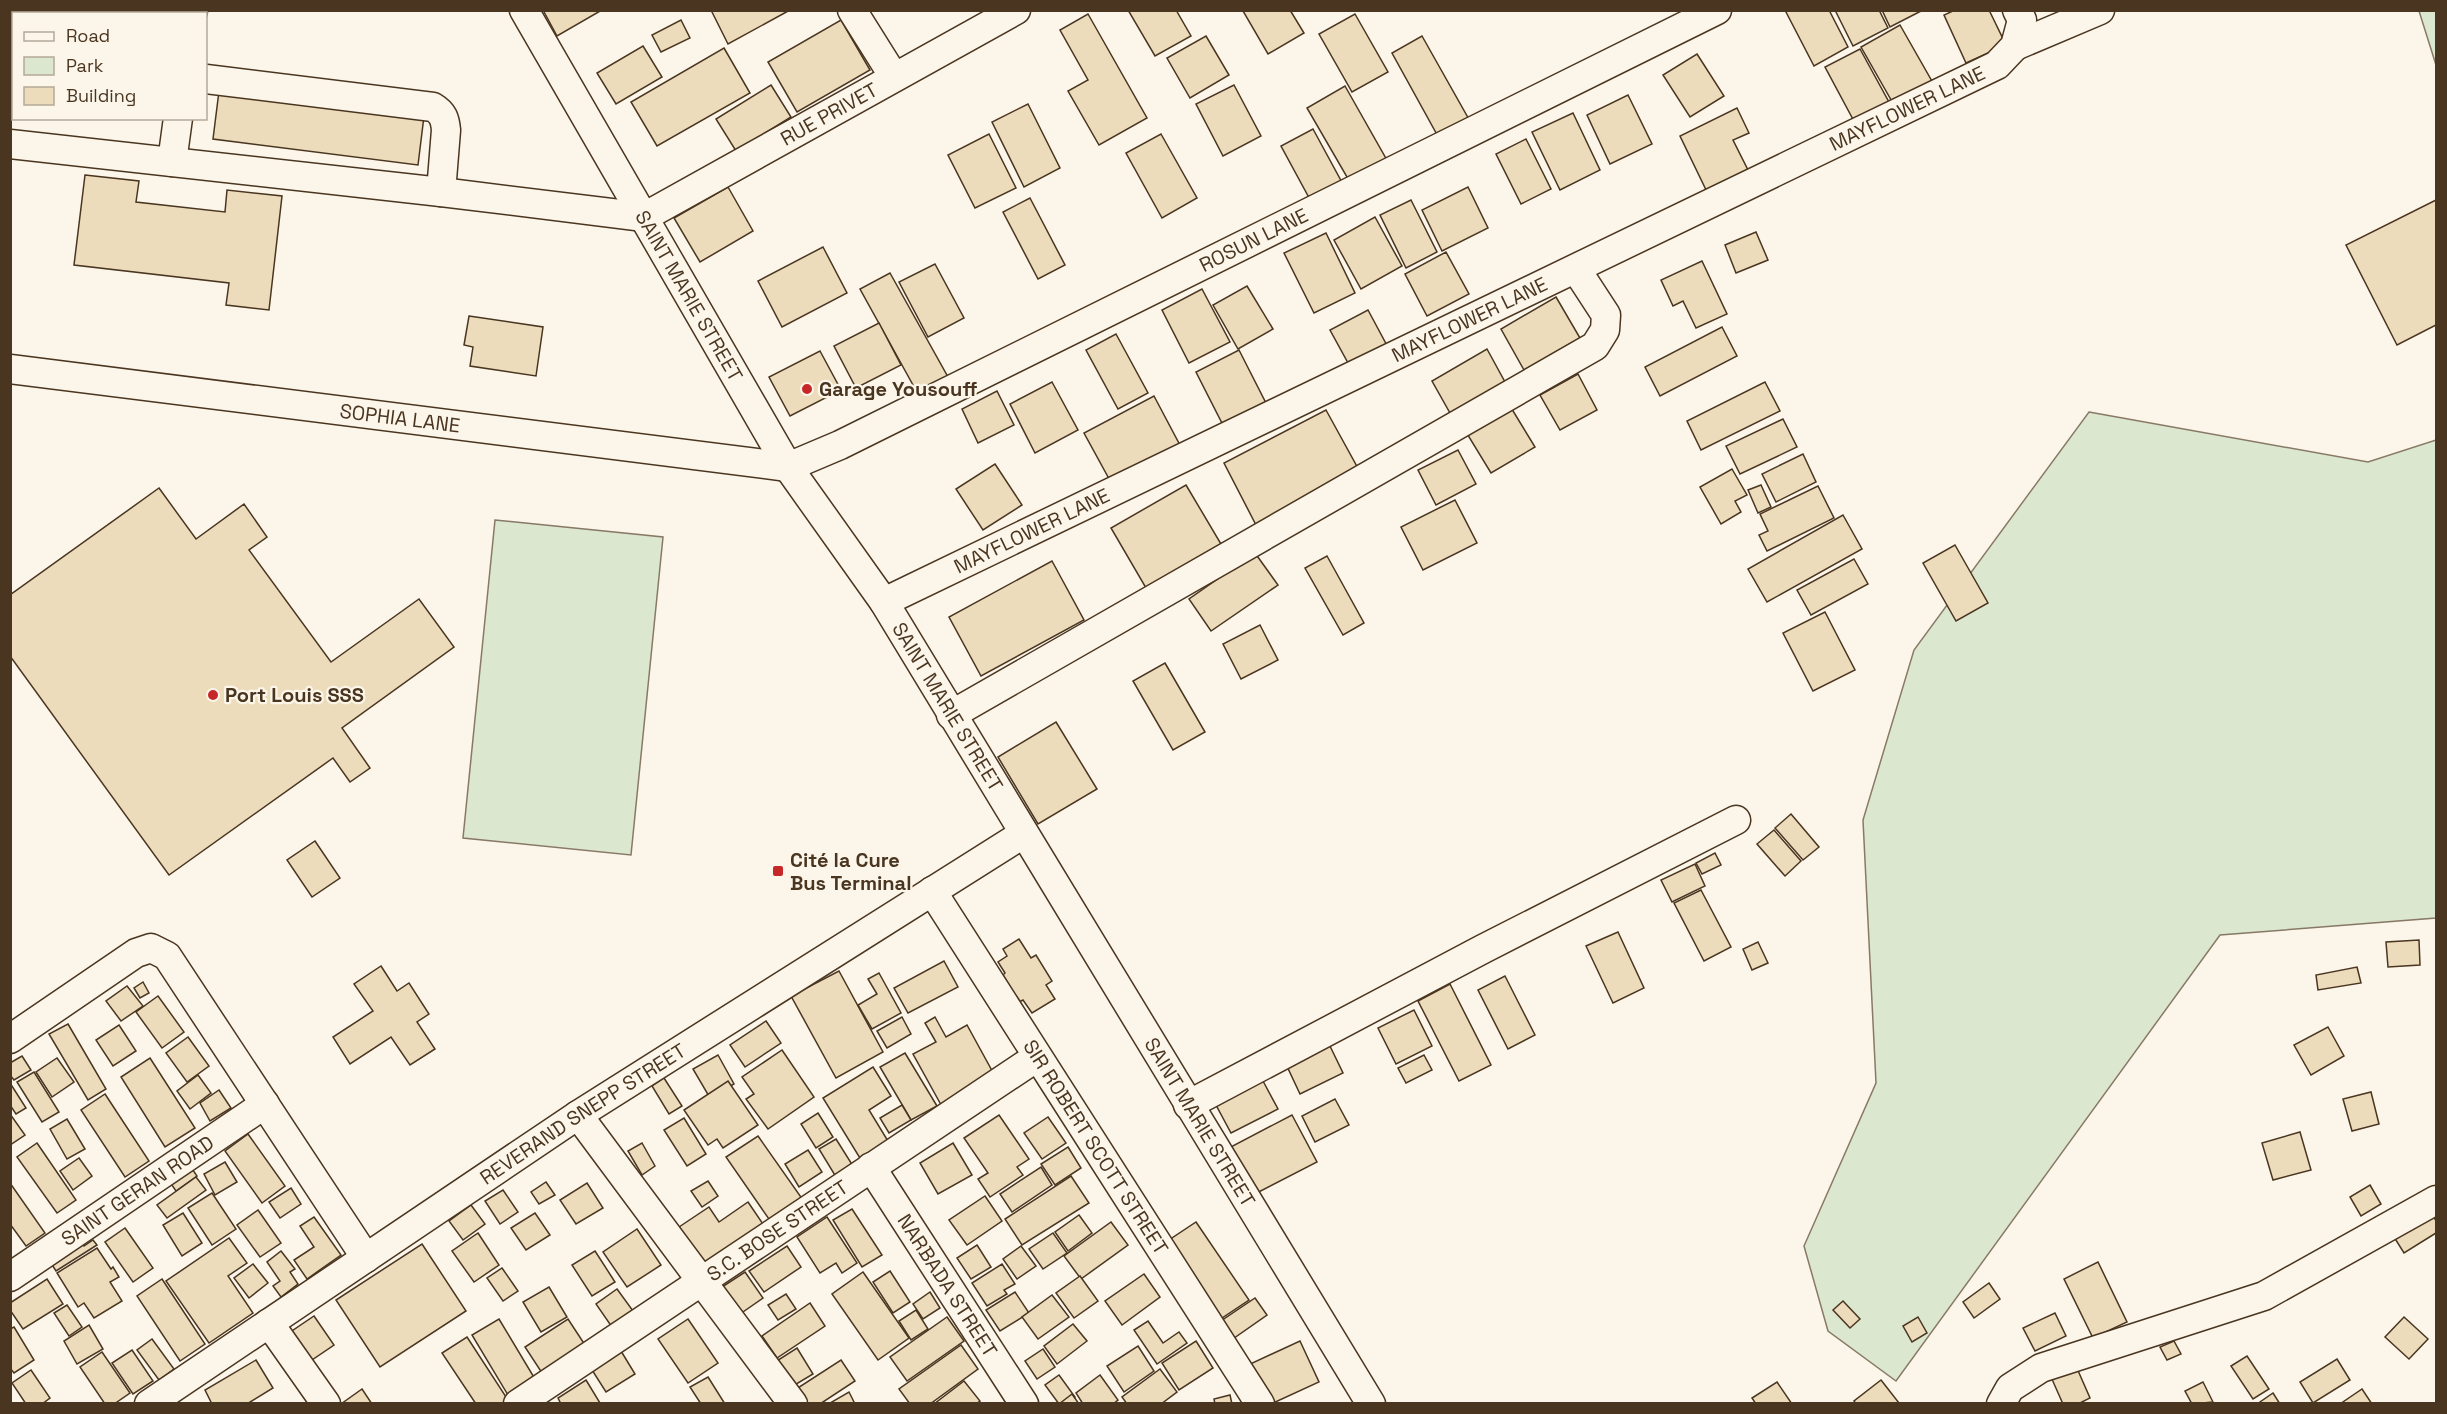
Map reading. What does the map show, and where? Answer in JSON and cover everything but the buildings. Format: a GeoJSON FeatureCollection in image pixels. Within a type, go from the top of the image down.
{"type":"FeatureCollection","features":[{"type":"Feature","properties":{"kind":"street","name":"SAINT MARIE STREET"},"geometry":{"type":"LineString","coordinates":[[524,10],[788,467],[884,602],[1371,1404]]}},
{"type":"Feature","properties":{"kind":"street"},"geometry":{"type":"LineString","coordinates":[[852,10],[894,77]]}},
{"type":"Feature","properties":{"kind":"street","name":"RUE PRIVET"},"geometry":{"type":"LineString","coordinates":[[644,218],[1016,10]]}},
{"type":"Feature","properties":{"kind":"street","name":"ROSUN LANE"},"geometry":{"type":"LineString","coordinates":[[788,467],[840,445],[1717,10]]}},
{"type":"Feature","properties":{"kind":"street"},"geometry":{"type":"LineString","coordinates":[[2015,46],[2022,20],[2017,10]]}},
{"type":"Feature","properties":{"kind":"street"},"geometry":{"type":"LineString","coordinates":[[2015,46],[2100,10]]}},
{"type":"Feature","properties":{"kind":"street","name":"MAYFLOWER LANE"},"geometry":{"type":"LineString","coordinates":[[884,602],[1997,65],[2015,46]]}},
{"type":"Feature","properties":{"kind":"street"},"geometry":{"type":"LineString","coordinates":[[207,79],[434,107],[441,112],[446,130],[441,192]]}},
{"type":"Feature","properties":{"kind":"street"},"geometry":{"type":"LineString","coordinates":[[172,162],[178,120]]}},
{"type":"Feature","properties":{"kind":"street"},"geometry":{"type":"LineString","coordinates":[[10,144],[441,192],[644,218]]}},
{"type":"Feature","properties":{"kind":"street"},"geometry":{"type":"LineString","coordinates":[[951,715],[1595,346],[1605,330],[1606,315],[1576,269]]}},
{"type":"Feature","properties":{"kind":"street","name":"SOPHIA LANE"},"geometry":{"type":"LineString","coordinates":[[10,369],[788,467]]}},
{"type":"Feature","properties":{"kind":"street"},"geometry":{"type":"LineString","coordinates":[[1188,1105],[1736,820]]}},
{"type":"Feature","properties":{"kind":"street","name":"REVERAND SNEPP STREET"},"geometry":{"type":"LineString","coordinates":[[149,1404],[578,1115],[1023,834]]}},
{"type":"Feature","properties":{"kind":"street","name":"SIR ROBERT SCOTT STREET"},"geometry":{"type":"LineString","coordinates":[[933,891],[1260,1404]]}},
{"type":"Feature","properties":{"kind":"street"},"geometry":{"type":"LineString","coordinates":[[10,1039],[136,953],[151,948],[167,956],[366,1258]]}},
{"type":"Feature","properties":{"kind":"street","name":"S.C. BOSE STREET"},"geometry":{"type":"LineString","coordinates":[[518,1404],[552,1394],[701,1280],[1037,1057]]}},
{"type":"Feature","properties":{"kind":"street","name":"SAINT GERAN ROAD"},"geometry":{"type":"LineString","coordinates":[[10,1277],[265,1104]]}},
{"type":"Feature","properties":{"kind":"street"},"geometry":{"type":"LineString","coordinates":[[578,1115],[793,1404]]}},
{"type":"Feature","properties":{"kind":"street","name":"NARBADA STREET"},"geometry":{"type":"LineString","coordinates":[[871,1167],[1024,1404]]}},
{"type":"Feature","properties":{"kind":"street"},"geometry":{"type":"LineString","coordinates":[[2001,1404],[2010,1388],[2041,1368],[2264,1296],[2436,1200]]}},
{"type":"Feature","properties":{"kind":"street"},"geometry":{"type":"LineString","coordinates":[[269,1323],[326,1404]]}},
{"type":"Feature","properties":{"kind":"green space"},"geometry":{"type":"Polygon","coordinates":[[[2419,11],[2436,11],[2436,65],[2419,11]]]}},
{"type":"Feature","properties":{"kind":"green space"},"geometry":{"type":"Polygon","coordinates":[[[2089,412],[2368,462],[2436,440],[2436,918],[2220,935],[1896,1381],[1828,1331],[1804,1246],[1876,1083],[1863,820],[1914,650],[2089,412]]]}},
{"type":"Feature","properties":{"kind":"green space"},"geometry":{"type":"Polygon","coordinates":[[[495,520],[663,537],[631,855],[463,838],[495,520]]]}},
{"type":"Feature","properties":{"kind":"place","name":"Garage Yousouff"},"geometry":{"type":"Point","coordinates":[807,389]}},
{"type":"Feature","properties":{"kind":"place","name":"Port Louis SSS"},"geometry":{"type":"Point","coordinates":[213,695]}},
{"type":"Feature","properties":{"kind":"place","name":"Cité la Cure Bus Terminal"},"geometry":{"type":"Point","coordinates":[778,871]}}]}
